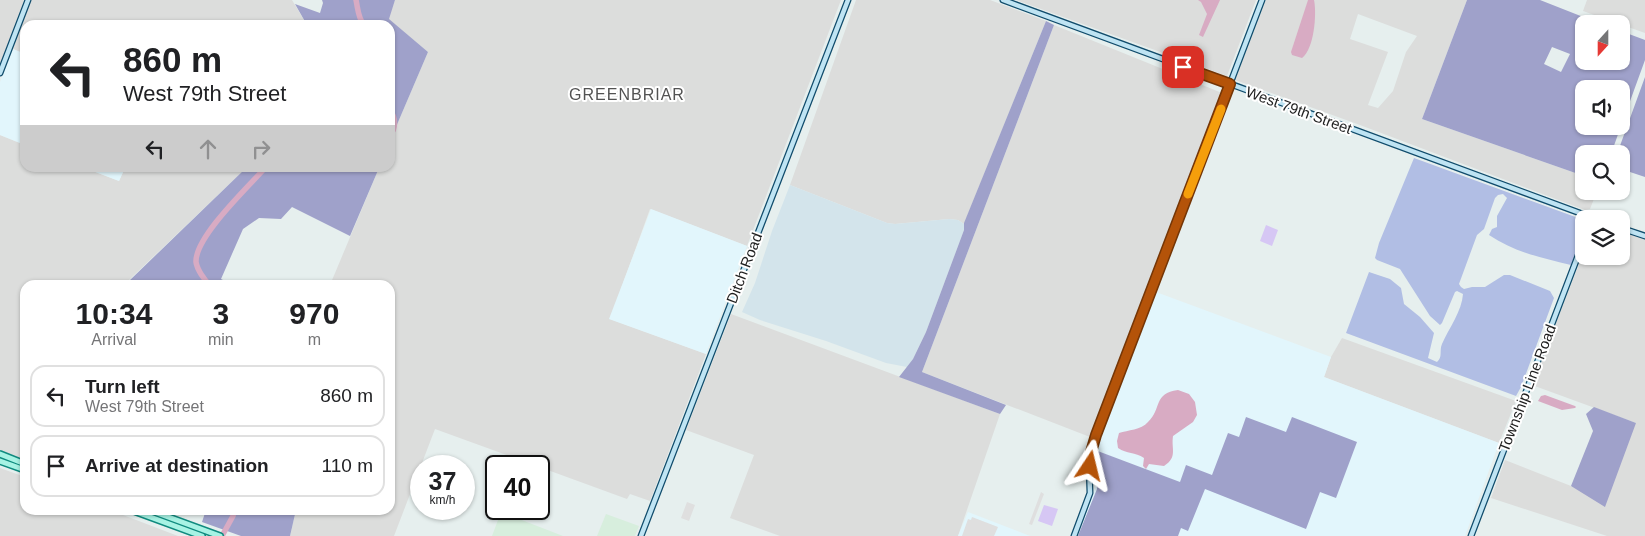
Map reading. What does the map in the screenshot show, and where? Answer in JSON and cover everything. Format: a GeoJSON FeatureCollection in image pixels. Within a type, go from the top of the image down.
{"type":"FeatureCollection","features":[{"type":"Feature","properties":{"kind":"main road"},"geometry":{"type":"LineString","coordinates":[[20,20],[28,0]]}},
{"type":"Feature","properties":{"kind":"main road","name":"Ditch Road"},"geometry":{"type":"LineString","coordinates":[[641,536],[848,0]]}},
{"type":"Feature","properties":{"kind":"main road","name":"West 79th Street"},"geometry":{"type":"LineString","coordinates":[[1003,0],[1575,211]]}},
{"type":"Feature","properties":{"kind":"main road"},"geometry":{"type":"LineString","coordinates":[[1074,536],[1090,493],[1092,446],[1262,0]]}},
{"type":"Feature","properties":{"kind":"main road"},"geometry":{"type":"LineString","coordinates":[[0,72],[20,21]]}},
{"type":"Feature","properties":{"kind":"main road"},"geometry":{"type":"LineString","coordinates":[[1630,231],[1645,236]]}},
{"type":"Feature","properties":{"kind":"main road","name":"Township Line Road"},"geometry":{"type":"LineString","coordinates":[[1471,536],[1575,264]]}},
{"type":"Feature","properties":{"kind":"main road"},"geometry":{"type":"LineString","coordinates":[[0,454],[20,462]]}},
{"type":"Feature","properties":{"kind":"main road"},"geometry":{"type":"LineString","coordinates":[[0,460],[20,468]]}},
{"type":"Feature","properties":{"kind":"main road"},"geometry":{"type":"LineString","coordinates":[[145,515],[202,536]]}},
{"type":"Feature","properties":{"kind":"main road"},"geometry":{"type":"LineString","coordinates":[[162,515],[220,536]]}},
{"type":"Feature","properties":{"kind":"shaded area"},"geometry":{"type":"Polygon","coordinates":[[[0,0],[24,0],[0,64],[0,0]]]}},
{"type":"Feature","properties":{"kind":"shaded area"},"geometry":{"type":"Polygon","coordinates":[[[31,0],[292,0],[304,20],[24,20],[31,0]]]}},
{"type":"Feature","properties":{"kind":"shaded area"},"geometry":{"type":"Polygon","coordinates":[[[322,0],[395,0],[390,20],[304,20],[295,4],[320,13],[322,0]]]}},
{"type":"Feature","properties":{"kind":"shaded area"},"geometry":{"type":"Polygon","coordinates":[[[395,0],[841,0],[747,246],[650,209],[610,319],[706,354],[650,501],[630,494],[627,499],[550,471],[550,455],[506,455],[435,429],[425,455],[410,455],[410,494],[394,536],[290,536],[295,515],[395,515],[395,280],[332,280],[377,172],[395,172],[395,129],[428,52],[395,25],[395,20],[389,20],[395,0]]]}},
{"type":"Feature","properties":{"kind":"shaded area"},"geometry":{"type":"Polygon","coordinates":[[[856,0],[990,0],[1046,21],[964,224],[958,220],[949,219],[895,224],[887,223],[790,185],[856,0]]]}},
{"type":"Feature","properties":{"kind":"shaded area"},"geometry":{"type":"Polygon","coordinates":[[[1016,0],[1256,0],[1227,76],[1016,0]]]}},
{"type":"Feature","properties":{"kind":"shaded area"},"geometry":{"type":"Polygon","coordinates":[[[1198,0],[1220,0],[1203,37],[1199,35],[1207,14],[1198,0]]]}},
{"type":"Feature","properties":{"kind":"shaded area"},"geometry":{"type":"Polygon","coordinates":[[[1266,0],[1467,0],[1422,119],[1575,173],[1575,200],[1594,200],[1590,209],[1585,210],[1235,80],[1266,0]],[[1358,14],[1350,39],[1388,52],[1368,105],[1378,108],[1393,91],[1406,52],[1417,36],[1358,14]]]}},
{"type":"Feature","properties":{"kind":"shaded area"},"geometry":{"type":"Polygon","coordinates":[[[1308,0],[1314,0],[1315,22],[1312,39],[1302,58],[1292,55],[1291,52],[1308,0]]]}},
{"type":"Feature","properties":{"kind":"shaded area"},"geometry":{"type":"Polygon","coordinates":[[[1467,0],[1540,0],[1578,15],[1575,15],[1575,70],[1630,70],[1630,34],[1645,40],[1645,60],[1630,101],[1630,80],[1575,80],[1575,135],[1618,135],[1614,145],[1575,145],[1575,173],[1422,119],[1467,0]],[[1552,47],[1544,64],[1561,72],[1570,54],[1552,47]]]}},
{"type":"Feature","properties":{"kind":"shaded area"},"geometry":{"type":"Polygon","coordinates":[[[1587,0],[1645,0],[1645,33],[1630,28],[1630,15],[1594,15],[1583,11],[1587,0]]]}},
{"type":"Feature","properties":{"kind":"shaded area"},"geometry":{"type":"Polygon","coordinates":[[[1046,21],[1054,25],[922,372],[1006,405],[1000,414],[899,377],[913,359],[926,332],[964,230],[964,223],[1046,21]]]}},
{"type":"Feature","properties":{"kind":"shaded area"},"geometry":{"type":"Polygon","coordinates":[[[395,24],[428,52],[395,129],[395,24]]]}},
{"type":"Feature","properties":{"kind":"shaded area"},"geometry":{"type":"Polygon","coordinates":[[[1054,25],[1222,93],[1090,437],[922,372],[1054,25]]]}},
{"type":"Feature","properties":{"kind":"shaded area"},"geometry":{"type":"Polygon","coordinates":[[[20,30],[20,52],[13,49],[20,30]]]}},
{"type":"Feature","properties":{"kind":"shaded area"},"geometry":{"type":"Polygon","coordinates":[[[13,49],[20,52],[20,143],[0,135],[0,82],[13,49]]]}},
{"type":"Feature","properties":{"kind":"shaded area"},"geometry":{"type":"Polygon","coordinates":[[[1645,77],[1645,177],[1630,172],[1630,145],[1620,145],[1624,135],[1630,135],[1630,118],[1645,77]]]}},
{"type":"Feature","properties":{"kind":"shaded area"},"geometry":{"type":"Polygon","coordinates":[[[0,135],[20,143],[20,172],[95,172],[119,181],[123,172],[242,172],[129,280],[20,280],[20,458],[0,450],[0,135]]]}},
{"type":"Feature","properties":{"kind":"shaded area"},"geometry":{"type":"Polygon","coordinates":[[[1414,158],[1575,217],[1575,255],[1571,265],[1539,257],[1508,246],[1489,235],[1492,229],[1497,227],[1497,216],[1507,198],[1503,194],[1498,195],[1495,198],[1484,229],[1477,235],[1459,284],[1464,289],[1485,287],[1504,275],[1510,275],[1550,291],[1554,298],[1516,396],[1346,333],[1369,272],[1390,279],[1401,288],[1404,304],[1420,317],[1434,333],[1428,358],[1437,362],[1440,358],[1442,344],[1460,307],[1463,294],[1457,291],[1440,325],[1430,316],[1400,269],[1375,258],[1379,243],[1414,158]]]}},
{"type":"Feature","properties":{"kind":"shaded area"},"geometry":{"type":"Polygon","coordinates":[[[95,172],[123,172],[119,181],[95,172]]]}},
{"type":"Feature","properties":{"kind":"shaded area"},"geometry":{"type":"Polygon","coordinates":[[[242,172],[377,172],[350,236],[292,207],[281,219],[259,218],[243,229],[221,279],[223,280],[130,280],[242,172]]]}},
{"type":"Feature","properties":{"kind":"shaded area"},"geometry":{"type":"Polygon","coordinates":[[[790,185],[887,223],[895,224],[949,219],[958,220],[964,224],[964,230],[926,332],[907,367],[886,363],[760,320],[742,312],[755,283],[790,185]]]}},
{"type":"Feature","properties":{"kind":"shaded area"},"geometry":{"type":"Polygon","coordinates":[[[651,209],[747,246],[706,354],[609,319],[651,209]]]}},
{"type":"Feature","properties":{"kind":"shaded area"},"geometry":{"type":"Polygon","coordinates":[[[1266,225],[1278,230],[1272,246],[1260,241],[1266,225]]]}},
{"type":"Feature","properties":{"kind":"shaded area"},"geometry":{"type":"Polygon","coordinates":[[[1630,233],[1645,239],[1645,536],[1607,536],[1491,498],[1505,460],[1583,492],[1636,423],[1532,385],[1579,265],[1630,265],[1630,233]]]}},
{"type":"Feature","properties":{"kind":"shaded area"},"geometry":{"type":"Polygon","coordinates":[[[1156,292],[1331,357],[1324,377],[1499,443],[1465,536],[1078,536],[1095,488],[1093,453],[1156,292]]]}},
{"type":"Feature","properties":{"kind":"shaded area"},"geometry":{"type":"Polygon","coordinates":[[[731,314],[1000,414],[958,536],[780,536],[730,518],[754,455],[686,430],[731,314]]]}},
{"type":"Feature","properties":{"kind":"shaded area"},"geometry":{"type":"Polygon","coordinates":[[[1342,338],[1516,401],[1499,443],[1324,377],[1331,357],[1342,338]]]}},
{"type":"Feature","properties":{"kind":"shaded area"},"geometry":{"type":"Polygon","coordinates":[[[1178,390],[1189,394],[1195,402],[1197,415],[1193,422],[1173,436],[1173,452],[1168,463],[1164,466],[1149,464],[1146,469],[1143,466],[1144,458],[1118,448],[1119,433],[1145,425],[1152,417],[1161,398],[1165,394],[1178,390]]]}},
{"type":"Feature","properties":{"kind":"shaded area"},"geometry":{"type":"Polygon","coordinates":[[[1545,395],[1576,407],[1562,410],[1538,401],[1541,396],[1545,395]]]}},
{"type":"Feature","properties":{"kind":"shaded area"},"geometry":{"type":"Polygon","coordinates":[[[1594,407],[1636,423],[1605,507],[1571,486],[1593,431],[1586,414],[1594,407]]]}},
{"type":"Feature","properties":{"kind":"shaded area"},"geometry":{"type":"Polygon","coordinates":[[[1246,417],[1286,432],[1292,417],[1357,442],[1336,498],[1320,492],[1306,529],[1205,489],[1188,531],[1181,528],[1178,536],[1078,536],[1097,489],[1095,450],[1180,482],[1186,465],[1212,475],[1228,433],[1239,437],[1246,417]]]}},
{"type":"Feature","properties":{"kind":"shaded area"},"geometry":{"type":"Polygon","coordinates":[[[0,468],[20,475],[20,515],[123,515],[178,536],[0,536],[0,468]]]}},
{"type":"Feature","properties":{"kind":"shaded area"},"geometry":{"type":"Polygon","coordinates":[[[1041,492],[1044,494],[1032,525],[1029,524],[1041,492]]]}},
{"type":"Feature","properties":{"kind":"shaded area"},"geometry":{"type":"Polygon","coordinates":[[[687,502],[695,505],[689,521],[681,518],[687,502]]]}},
{"type":"Feature","properties":{"kind":"shaded area"},"geometry":{"type":"Polygon","coordinates":[[[1044,505],[1058,509],[1052,526],[1038,521],[1044,505]]]}},
{"type":"Feature","properties":{"kind":"shaded area"},"geometry":{"type":"Polygon","coordinates":[[[968,512],[1030,536],[958,536],[968,512]]]}},
{"type":"Feature","properties":{"kind":"shaded area"},"geometry":{"type":"Polygon","coordinates":[[[606,514],[639,526],[635,536],[597,536],[606,514]]]}},
{"type":"Feature","properties":{"kind":"shaded area"},"geometry":{"type":"Polygon","coordinates":[[[204,515],[295,515],[290,536],[241,536],[202,522],[204,515]]]}},
{"type":"Feature","properties":{"kind":"shaded area"},"geometry":{"type":"Polygon","coordinates":[[[972,517],[998,527],[994,536],[962,536],[968,519],[971,520],[972,517]]]}},
{"type":"Feature","properties":{"kind":"shaded area"},"geometry":{"type":"Polygon","coordinates":[[[498,520],[522,520],[563,536],[492,536],[498,520]]]}},
{"type":"Feature","properties":{"kind":"waterway"},"geometry":{"type":"LineString","coordinates":[[356,0],[361,20]]}},
{"type":"Feature","properties":{"kind":"waterway"},"geometry":{"type":"LineString","coordinates":[[205,280],[196,262],[204,239],[235,200],[261,172]]}},
{"type":"Feature","properties":{"kind":"waterway"},"geometry":{"type":"LineString","coordinates":[[222,536],[233,515]]}},
{"type":"Feature","properties":{"kind":"slow traffic"},"geometry":{"type":"LineString","coordinates":[[1188,194],[1221,109]]}},
{"type":"Feature","properties":{"kind":"district","name":"GREENBRIAR"},"geometry":{"type":"Point","coordinates":[627,94]}},
{"type":"Feature","properties":{"kind":"route"},"geometry":{"type":"LineString","coordinates":[[1090,466],[1091,452],[1096,435],[1230,84],[1183,67]]}}]}
